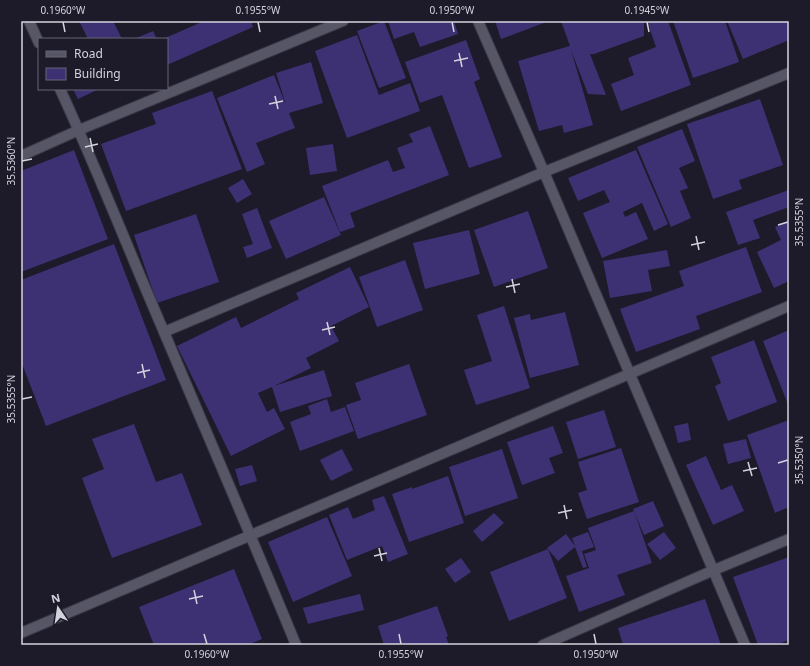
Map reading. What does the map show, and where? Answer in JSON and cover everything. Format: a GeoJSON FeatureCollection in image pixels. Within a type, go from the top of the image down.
{"type":"FeatureCollection","features":[{"type":"Feature","properties":{"kind":"street"},"geometry":{"type":"LineString","coordinates":[[29,21],[38,40]]}},
{"type":"Feature","properties":{"kind":"street"},"geometry":{"type":"LineString","coordinates":[[21,156],[79,130],[343,21]]}},
{"type":"Feature","properties":{"kind":"street"},"geometry":{"type":"LineString","coordinates":[[478,21],[544,172],[745,645]]}},
{"type":"Feature","properties":{"kind":"street"},"geometry":{"type":"LineString","coordinates":[[164,332],[544,172],[789,73]]}},
{"type":"Feature","properties":{"kind":"street"},"geometry":{"type":"LineString","coordinates":[[60,90],[79,130],[252,536],[296,645]]}},
{"type":"Feature","properties":{"kind":"street"},"geometry":{"type":"LineString","coordinates":[[21,633],[252,536],[789,306]]}},
{"type":"Feature","properties":{"kind":"street"},"geometry":{"type":"LineString","coordinates":[[543,645],[714,570],[789,539]]}},
{"type":"Feature","properties":{"kind":"building"},"geometry":{"type":"Polygon","coordinates":[[[79,21],[113,21],[122,38],[88,38],[79,21]]]}},
{"type":"Feature","properties":{"kind":"building"},"geometry":{"type":"Polygon","coordinates":[[[204,21],[251,21],[253,27],[168,65],[168,38],[165,38],[204,21]]]}},
{"type":"Feature","properties":{"kind":"building"},"geometry":{"type":"Polygon","coordinates":[[[384,21],[406,78],[379,88],[357,31],[384,21]]]}},
{"type":"Feature","properties":{"kind":"building"},"geometry":{"type":"Polygon","coordinates":[[[388,21],[454,21],[458,34],[420,47],[414,32],[394,39],[388,21]]]}},
{"type":"Feature","properties":{"kind":"building"},"geometry":{"type":"Polygon","coordinates":[[[495,21],[549,21],[501,39],[495,21]]]}},
{"type":"Feature","properties":{"kind":"building"},"geometry":{"type":"Polygon","coordinates":[[[561,21],[644,21],[644,36],[594,54],[590,54],[606,95],[588,94],[571,50],[593,125],[564,133],[562,125],[539,131],[518,61],[570,46],[561,21]]]}},
{"type":"Feature","properties":{"kind":"building"},"geometry":{"type":"Polygon","coordinates":[[[647,21],[668,21],[691,85],[621,111],[611,84],[634,75],[628,58],[656,47],[647,21]]]}},
{"type":"Feature","properties":{"kind":"building"},"geometry":{"type":"Polygon","coordinates":[[[673,21],[725,21],[739,62],[693,78],[673,21]]]}},
{"type":"Feature","properties":{"kind":"building"},"geometry":{"type":"Polygon","coordinates":[[[727,21],[789,21],[789,40],[743,59],[727,21]]]}},
{"type":"Feature","properties":{"kind":"building"},"geometry":{"type":"Polygon","coordinates":[[[153,31],[156,38],[136,38],[153,31]]]}},
{"type":"Feature","properties":{"kind":"building"},"geometry":{"type":"Polygon","coordinates":[[[357,35],[379,95],[410,83],[420,111],[347,138],[315,51],[357,35]]]}},
{"type":"Feature","properties":{"kind":"building"},"geometry":{"type":"Polygon","coordinates":[[[466,40],[480,79],[474,82],[502,157],[469,168],[442,95],[420,103],[405,62],[466,40]]]}},
{"type":"Feature","properties":{"kind":"building"},"geometry":{"type":"Polygon","coordinates":[[[311,62],[323,103],[289,113],[295,128],[256,143],[265,164],[247,172],[217,98],[274,75],[286,105],[276,73],[311,62]]]}},
{"type":"Feature","properties":{"kind":"building"},"geometry":{"type":"Polygon","coordinates":[[[74,90],[97,90],[78,99],[74,90]]]}},
{"type":"Feature","properties":{"kind":"building"},"geometry":{"type":"Polygon","coordinates":[[[212,91],[242,169],[126,211],[101,144],[156,124],[152,113],[212,91]]]}},
{"type":"Feature","properties":{"kind":"building"},"geometry":{"type":"Polygon","coordinates":[[[760,99],[783,165],[739,180],[742,189],[713,199],[687,124],[760,99]]]}},
{"type":"Feature","properties":{"kind":"building"},"geometry":{"type":"Polygon","coordinates":[[[430,126],[449,175],[350,213],[355,227],[340,232],[322,186],[388,160],[393,172],[405,168],[397,148],[413,142],[409,134],[430,126]]]}},
{"type":"Feature","properties":{"kind":"building"},"geometry":{"type":"Polygon","coordinates":[[[682,129],[695,161],[679,168],[688,188],[680,191],[691,218],[671,227],[637,147],[682,129]]]}},
{"type":"Feature","properties":{"kind":"building"},"geometry":{"type":"Polygon","coordinates":[[[333,144],[337,171],[310,175],[306,148],[333,144]]]}},
{"type":"Feature","properties":{"kind":"building"},"geometry":{"type":"Polygon","coordinates":[[[74,150],[108,239],[21,272],[21,171],[74,150]]]}},
{"type":"Feature","properties":{"kind":"building"},"geometry":{"type":"Polygon","coordinates":[[[636,150],[668,224],[654,231],[642,203],[623,212],[625,217],[636,212],[648,239],[602,258],[583,213],[610,202],[604,190],[578,201],[568,178],[636,150]]]}},
{"type":"Feature","properties":{"kind":"building"},"geometry":{"type":"Polygon","coordinates":[[[243,179],[252,194],[237,203],[228,188],[243,179]]]}},
{"type":"Feature","properties":{"kind":"building"},"geometry":{"type":"Polygon","coordinates":[[[789,190],[789,207],[753,220],[760,238],[738,245],[726,212],[789,190]]]}},
{"type":"Feature","properties":{"kind":"building"},"geometry":{"type":"Polygon","coordinates":[[[324,197],[341,235],[286,259],[269,221],[324,197]]]}},
{"type":"Feature","properties":{"kind":"building"},"geometry":{"type":"Polygon","coordinates":[[[257,208],[272,248],[247,258],[243,247],[253,244],[242,214],[257,208]]]}},
{"type":"Feature","properties":{"kind":"building"},"geometry":{"type":"Polygon","coordinates":[[[528,211],[548,268],[494,287],[474,230],[528,211]]]}},
{"type":"Feature","properties":{"kind":"building"},"geometry":{"type":"Polygon","coordinates":[[[196,214],[219,282],[157,303],[134,235],[196,214]]]}},
{"type":"Feature","properties":{"kind":"building"},"geometry":{"type":"Polygon","coordinates":[[[789,220],[789,281],[774,288],[757,252],[781,240],[775,227],[789,220]]]}},
{"type":"Feature","properties":{"kind":"building"},"geometry":{"type":"Polygon","coordinates":[[[469,230],[480,274],[425,289],[413,243],[469,230]]]}},
{"type":"Feature","properties":{"kind":"building"},"geometry":{"type":"Polygon","coordinates":[[[114,244],[166,380],[46,426],[21,361],[21,280],[114,244]]]}},
{"type":"Feature","properties":{"kind":"building"},"geometry":{"type":"Polygon","coordinates":[[[746,247],[762,292],[696,316],[700,329],[636,352],[620,309],[684,286],[679,271],[746,247]]]}},
{"type":"Feature","properties":{"kind":"building"},"geometry":{"type":"Polygon","coordinates":[[[667,250],[670,266],[648,270],[652,291],[610,298],[603,261],[667,250]]]}},
{"type":"Feature","properties":{"kind":"building"},"geometry":{"type":"Polygon","coordinates":[[[405,260],[423,310],[377,327],[359,277],[405,260]]]}},
{"type":"Feature","properties":{"kind":"building"},"geometry":{"type":"Polygon","coordinates":[[[350,267],[369,307],[331,326],[339,341],[306,358],[311,368],[274,386],[324,370],[332,396],[280,412],[272,387],[258,393],[267,412],[274,408],[285,429],[231,456],[177,346],[236,317],[241,328],[299,299],[296,293],[350,267]]]}},
{"type":"Feature","properties":{"kind":"building"},"geometry":{"type":"Polygon","coordinates":[[[504,306],[530,388],[476,405],[464,370],[492,361],[477,315],[504,306]]]}},
{"type":"Feature","properties":{"kind":"building"},"geometry":{"type":"Polygon","coordinates":[[[565,312],[579,365],[530,378],[514,318],[530,314],[531,320],[565,312]]]}},
{"type":"Feature","properties":{"kind":"building"},"geometry":{"type":"Polygon","coordinates":[[[789,330],[789,407],[763,341],[789,330]]]}},
{"type":"Feature","properties":{"kind":"building"},"geometry":{"type":"Polygon","coordinates":[[[754,340],[777,402],[728,421],[715,386],[721,383],[711,357],[754,340]]]}},
{"type":"Feature","properties":{"kind":"building"},"geometry":{"type":"Polygon","coordinates":[[[409,364],[427,415],[358,439],[346,405],[361,400],[355,383],[409,364]]]}},
{"type":"Feature","properties":{"kind":"building"},"geometry":{"type":"Polygon","coordinates":[[[327,399],[331,412],[345,407],[354,431],[300,451],[290,422],[311,414],[308,406],[327,399]]]}},
{"type":"Feature","properties":{"kind":"building"},"geometry":{"type":"Polygon","coordinates":[[[604,410],[616,447],[578,459],[566,422],[604,410]]]}},
{"type":"Feature","properties":{"kind":"building"},"geometry":{"type":"Polygon","coordinates":[[[789,420],[789,507],[775,513],[747,435],[789,420]]]}},
{"type":"Feature","properties":{"kind":"building"},"geometry":{"type":"Polygon","coordinates":[[[688,423],[691,440],[678,443],[674,426],[688,423]]]}},
{"type":"Feature","properties":{"kind":"building"},"geometry":{"type":"Polygon","coordinates":[[[134,424],[156,482],[182,473],[202,525],[112,558],[82,478],[104,469],[92,439],[134,424]]]}},
{"type":"Feature","properties":{"kind":"building"},"geometry":{"type":"Polygon","coordinates":[[[553,426],[563,453],[549,458],[555,473],[522,485],[507,442],[553,426]]]}},
{"type":"Feature","properties":{"kind":"building"},"geometry":{"type":"Polygon","coordinates":[[[746,439],[751,458],[728,464],[723,444],[746,439]]]}},
{"type":"Feature","properties":{"kind":"building"},"geometry":{"type":"Polygon","coordinates":[[[621,448],[639,502],[587,519],[578,493],[587,490],[578,462],[621,448]]]}},
{"type":"Feature","properties":{"kind":"building"},"geometry":{"type":"Polygon","coordinates":[[[342,449],[353,470],[331,481],[320,460],[342,449]]]}},
{"type":"Feature","properties":{"kind":"building"},"geometry":{"type":"Polygon","coordinates":[[[502,449],[518,498],[465,516],[449,467],[502,449]]]}},
{"type":"Feature","properties":{"kind":"building"},"geometry":{"type":"Polygon","coordinates":[[[706,456],[721,490],[732,485],[744,511],[713,525],[686,465],[706,456]]]}},
{"type":"Feature","properties":{"kind":"building"},"geometry":{"type":"Polygon","coordinates":[[[252,465],[257,481],[240,486],[235,469],[252,465]]]}},
{"type":"Feature","properties":{"kind":"building"},"geometry":{"type":"Polygon","coordinates":[[[448,476],[464,523],[409,542],[392,494],[412,487],[412,489],[448,476]]]}},
{"type":"Feature","properties":{"kind":"building"},"geometry":{"type":"Polygon","coordinates":[[[384,496],[408,554],[388,562],[382,546],[347,560],[329,515],[348,507],[353,519],[375,510],[372,500],[384,496]]]}},
{"type":"Feature","properties":{"kind":"building"},"geometry":{"type":"Polygon","coordinates":[[[653,501],[664,526],[644,535],[633,509],[653,501]]]}},
{"type":"Feature","properties":{"kind":"building"},"geometry":{"type":"Polygon","coordinates":[[[634,511],[652,563],[617,575],[625,595],[579,612],[566,576],[589,568],[584,554],[596,550],[588,528],[634,511]]]}},
{"type":"Feature","properties":{"kind":"building"},"geometry":{"type":"Polygon","coordinates":[[[494,513],[504,523],[482,542],[473,531],[494,513]]]}},
{"type":"Feature","properties":{"kind":"building"},"geometry":{"type":"Polygon","coordinates":[[[327,517],[352,576],[293,602],[268,542],[327,517]]]}},
{"type":"Feature","properties":{"kind":"building"},"geometry":{"type":"Polygon","coordinates":[[[588,532],[594,547],[582,551],[587,567],[583,568],[575,547],[558,561],[547,548],[566,534],[575,546],[572,538],[588,532]]]}},
{"type":"Feature","properties":{"kind":"building"},"geometry":{"type":"Polygon","coordinates":[[[664,532],[676,548],[660,560],[647,544],[664,532]]]}},
{"type":"Feature","properties":{"kind":"building"},"geometry":{"type":"Polygon","coordinates":[[[548,549],[567,598],[509,621],[490,572],[548,549]]]}},
{"type":"Feature","properties":{"kind":"building"},"geometry":{"type":"Polygon","coordinates":[[[789,557],[789,640],[776,645],[758,645],[733,577],[789,557]]]}},
{"type":"Feature","properties":{"kind":"building"},"geometry":{"type":"Polygon","coordinates":[[[461,558],[471,572],[455,583],[445,569],[461,558]]]}},
{"type":"Feature","properties":{"kind":"building"},"geometry":{"type":"Polygon","coordinates":[[[234,569],[262,639],[247,645],[154,645],[139,607],[234,569]]]}},
{"type":"Feature","properties":{"kind":"building"},"geometry":{"type":"Polygon","coordinates":[[[360,594],[364,610],[308,624],[303,608],[360,594]]]}},
{"type":"Feature","properties":{"kind":"building"},"geometry":{"type":"Polygon","coordinates":[[[705,599],[721,645],[623,645],[618,628],[705,599]]]}},
{"type":"Feature","properties":{"kind":"building"},"geometry":{"type":"Polygon","coordinates":[[[437,606],[448,636],[446,637],[449,645],[384,645],[378,626],[437,606]]]}}]}
